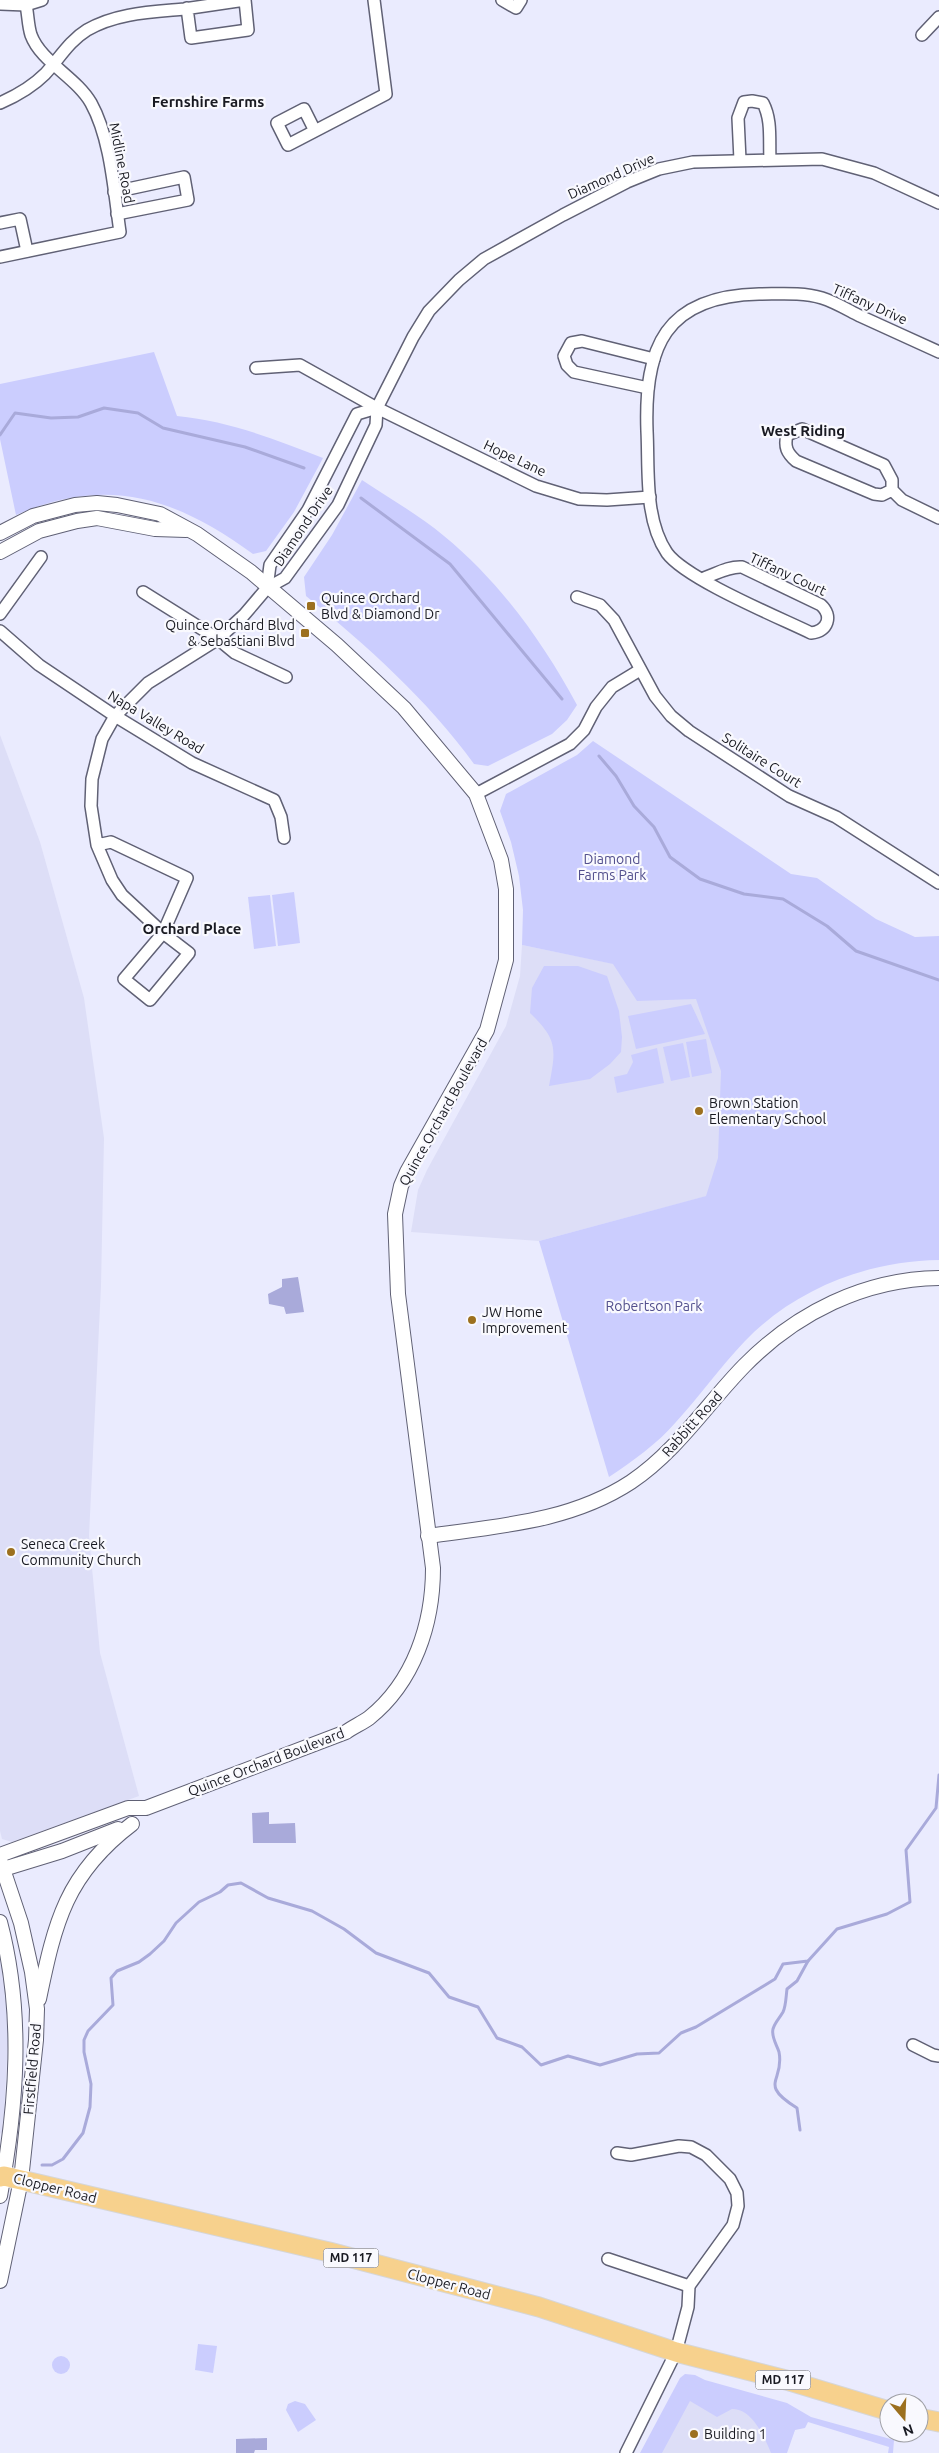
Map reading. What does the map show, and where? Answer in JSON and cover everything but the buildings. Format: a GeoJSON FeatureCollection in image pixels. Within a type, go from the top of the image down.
{"type":"FeatureCollection","features":[{"type":"Feature","properties":{"kind":"main road","name":"Clopper Road"},"geometry":{"type":"LineString","coordinates":[[6,2176],[330,2252],[539,2307],[676,2352],[786,2380],[879,2408]]}},
{"type":"Feature","properties":{"kind":"street"},"geometry":{"type":"LineString","coordinates":[[0,4],[26,5],[42,0]]}},
{"type":"Feature","properties":{"kind":"street"},"geometry":{"type":"LineString","coordinates":[[0,103],[32,85],[54,64],[68,45],[87,31],[108,21],[134,14],[244,0],[248,30],[191,38],[187,8]]}},
{"type":"Feature","properties":{"kind":"street"},"geometry":{"type":"LineString","coordinates":[[315,131],[386,94],[374,0]]}},
{"type":"Feature","properties":{"kind":"street"},"geometry":{"type":"LineString","coordinates":[[502,0],[516,8],[521,0]]}},
{"type":"Feature","properties":{"kind":"street","name":"Midline Road"},"geometry":{"type":"LineString","coordinates":[[26,5],[31,35],[39,50],[69,76],[90,102],[100,122],[120,232],[27,251]]}},
{"type":"Feature","properties":{"kind":"street"},"geometry":{"type":"LineString","coordinates":[[922,35],[939,17]]}},
{"type":"Feature","properties":{"kind":"street"},"geometry":{"type":"LineString","coordinates":[[740,160],[738,118],[744,102],[752,100],[763,103],[766,110],[769,121],[770,159]]}},
{"type":"Feature","properties":{"kind":"street","name":"Diamond Drive"},"geometry":{"type":"LineString","coordinates":[[267,588],[285,578],[338,505],[376,425],[377,408],[413,337],[430,311],[459,280],[484,259],[563,214],[642,176],[677,165],[740,160],[822,159],[845,163],[874,173],[939,203]]}},
{"type":"Feature","properties":{"kind":"street"},"geometry":{"type":"LineString","coordinates":[[114,192],[184,177],[188,200],[117,214]]}},
{"type":"Feature","properties":{"kind":"street"},"geometry":{"type":"LineString","coordinates":[[0,223],[20,219],[27,251],[0,257]]}},
{"type":"Feature","properties":{"kind":"street","name":"Tiffany Drive"},"geometry":{"type":"LineString","coordinates":[[650,497],[646,396],[656,350],[670,328],[684,315],[704,302],[734,294],[798,293],[823,298],[939,352]]}},
{"type":"Feature","properties":{"kind":"street"},"geometry":{"type":"LineString","coordinates":[[648,388],[574,372],[567,365],[564,356],[571,343],[582,341],[654,359]]}},
{"type":"Feature","properties":{"kind":"street","name":"Hope Lane"},"geometry":{"type":"LineString","coordinates":[[256,368],[300,365],[377,408],[536,486],[579,499],[607,500],[650,497]]}},
{"type":"Feature","properties":{"kind":"street","name":"Diamond Drive"},"geometry":{"type":"LineString","coordinates":[[267,588],[270,565],[308,510],[357,414],[377,408]]}},
{"type":"Feature","properties":{"kind":"street"},"geometry":{"type":"LineString","coordinates":[[892,490],[882,495],[874,494],[796,461],[789,455],[785,445],[787,435],[802,429],[884,465],[892,480],[892,490],[902,500],[939,518]]}},
{"type":"Feature","properties":{"kind":"street","name":"Tiffany Court"},"geometry":{"type":"LineString","coordinates":[[650,497],[653,518],[667,553],[677,563],[701,579],[811,633],[819,632],[826,625],[828,618],[826,610],[821,605],[742,567],[733,566],[720,574],[701,579]]}},
{"type":"Feature","properties":{"kind":"street","name":"Quince Orchard Boulevard"},"geometry":{"type":"LineString","coordinates":[[0,533],[33,516],[49,511],[97,503],[160,514],[190,530],[250,572],[337,645],[404,708],[445,754],[476,794],[501,860],[506,889],[506,960],[487,1030],[407,1172],[401,1186],[395,1214],[398,1294],[433,1568],[433,1589],[423,1638],[414,1661],[400,1683],[368,1718],[337,1735],[146,1808],[128,1808],[0,1855]]}},
{"type":"Feature","properties":{"kind":"street"},"geometry":{"type":"LineString","coordinates":[[0,552],[39,531],[87,520],[114,520],[155,529],[190,530]]}},
{"type":"Feature","properties":{"kind":"street"},"geometry":{"type":"LineString","coordinates":[[0,614],[41,557]]}},
{"type":"Feature","properties":{"kind":"street"},"geometry":{"type":"LineString","coordinates":[[96,845],[111,842],[187,878],[163,933],[124,979],[150,1000],[189,953],[163,933],[122,895],[112,880],[96,845],[91,806],[92,779],[102,739],[115,716],[148,683],[218,639],[244,615],[267,588]]}},
{"type":"Feature","properties":{"kind":"street"},"geometry":{"type":"LineString","coordinates":[[143,592],[218,639],[235,653],[286,677]]}},
{"type":"Feature","properties":{"kind":"street","name":"Solitaire Court"},"geometry":{"type":"LineString","coordinates":[[577,597],[600,605],[614,620],[654,696],[671,716],[689,731],[789,796],[836,817],[939,883]]}},
{"type":"Feature","properties":{"kind":"street","name":"Napa Valley Road"},"geometry":{"type":"LineString","coordinates":[[0,631],[39,665],[115,716],[192,763],[274,800],[281,817],[284,838]]}},
{"type":"Feature","properties":{"kind":"street"},"geometry":{"type":"LineString","coordinates":[[476,794],[570,744],[584,730],[596,707],[612,687],[640,670]]}},
{"type":"Feature","properties":{"kind":"street","name":"Rabbitt Road"},"geometry":{"type":"LineString","coordinates":[[428,1536],[541,1520],[563,1514],[611,1494],[648,1470],[672,1448],[744,1366],[775,1337],[799,1319],[828,1303],[874,1287],[939,1278]]}},
{"type":"Feature","properties":{"kind":"street","name":"Quince Orchard Boulevard"},"geometry":{"type":"LineString","coordinates":[[1,1867],[132,1824],[146,1808]]}},
{"type":"Feature","properties":{"kind":"street"},"geometry":{"type":"LineString","coordinates":[[36,2010],[52,1935],[62,1909],[74,1886],[102,1849],[132,1824]]}},
{"type":"Feature","properties":{"kind":"street","name":"Firstfield Road"},"geometry":{"type":"LineString","coordinates":[[0,2196],[36,2040],[36,2010],[26,1944],[1,1867]]}},
{"type":"Feature","properties":{"kind":"street","name":"Firstfield Road"},"geometry":{"type":"LineString","coordinates":[[0,1922],[12,1973],[16,2030],[14,2100],[6,2176],[0,2281]]}},
{"type":"Feature","properties":{"kind":"street"},"geometry":{"type":"LineString","coordinates":[[913,2045],[939,2056]]}},
{"type":"Feature","properties":{"kind":"street"},"geometry":{"type":"LineString","coordinates":[[617,2153],[631,2156],[679,2146],[691,2147],[706,2155],[733,2185],[738,2206],[733,2225],[689,2286],[688,2307],[676,2352],[626,2453]]}},
{"type":"Feature","properties":{"kind":"street"},"geometry":{"type":"LineString","coordinates":[[608,2259],[689,2286]]}},
{"type":"Feature","properties":{"kind":"shaded area"},"geometry":{"type":"Polygon","coordinates":[[[0,735],[40,842],[84,998],[104,1138],[101,1286],[89,1536],[100,1653],[139,1796],[12,1842],[2,1839],[0,1831],[0,735]]]}},
{"type":"Feature","properties":{"kind":"shaded area","name":"Brown Station Elementary School"},"geometry":{"type":"Polygon","coordinates":[[[522,945],[923,1027],[923,1138],[539,1241],[411,1232],[418,1190],[427,1170],[506,1026],[520,976],[522,945]]]}},
{"type":"Feature","properties":{"kind":"shaded area"},"geometry":{"type":"Polygon","coordinates":[[[298,1277],[304,1312],[286,1314],[284,1307],[269,1304],[268,1294],[282,1287],[282,1279],[298,1277]]]}},
{"type":"Feature","properties":{"kind":"shaded area"},"geometry":{"type":"Polygon","coordinates":[[[269,1812],[269,1824],[295,1823],[296,1843],[253,1843],[252,1813],[269,1812]]]}},
{"type":"Feature","properties":{"kind":"shaded area"},"geometry":{"type":"Polygon","coordinates":[[[0,1953],[7,1989],[9,2023],[4,2113],[2,2132],[0,2134],[0,1953]]]}},
{"type":"Feature","properties":{"kind":"shaded area"},"geometry":{"type":"Polygon","coordinates":[[[683,2379],[802,2414],[785,2453],[643,2453],[683,2379]]]}},
{"type":"Feature","properties":{"kind":"shaded area"},"geometry":{"type":"Polygon","coordinates":[[[267,2438],[267,2450],[255,2450],[254,2453],[236,2453],[236,2439],[267,2438]]]}},
{"type":"Feature","properties":{"kind":"green space"},"geometry":{"type":"Polygon","coordinates":[[[154,352],[177,416],[233,426],[323,458],[294,512],[266,551],[253,554],[196,519],[140,498],[111,495],[81,496],[49,503],[16,515],[0,439],[0,384],[154,352]]]}},
{"type":"Feature","properties":{"kind":"green space"},"geometry":{"type":"Polygon","coordinates":[[[362,480],[444,536],[484,573],[519,614],[550,658],[577,705],[567,720],[552,734],[488,766],[474,764],[437,718],[395,674],[306,596],[304,577],[332,535],[362,480]]]}},
{"type":"Feature","properties":{"kind":"green space"},"geometry":{"type":"Polygon","coordinates":[[[593,741],[791,874],[817,878],[876,919],[915,937],[939,936],[939,1260],[885,1266],[859,1272],[834,1281],[786,1307],[745,1341],[661,1438],[609,1477],[539,1241],[706,1196],[718,1158],[721,1071],[696,999],[637,1001],[613,964],[522,945],[523,910],[519,876],[511,842],[500,811],[506,794],[577,755],[593,741]]]}},
{"type":"Feature","properties":{"kind":"green space"},"geometry":{"type":"Polygon","coordinates":[[[294,892],[300,943],[278,946],[272,895],[294,892]]]}},
{"type":"Feature","properties":{"kind":"green space"},"geometry":{"type":"Polygon","coordinates":[[[270,895],[276,946],[254,949],[248,897],[270,895]]]}},
{"type":"Feature","properties":{"kind":"green space"},"geometry":{"type":"Polygon","coordinates":[[[544,966],[578,966],[607,976],[619,1011],[622,1037],[621,1052],[610,1064],[590,1079],[549,1086],[553,1063],[553,1046],[546,1031],[530,1013],[532,988],[544,966]]]}},
{"type":"Feature","properties":{"kind":"green space"},"geometry":{"type":"Polygon","coordinates":[[[691,1004],[705,1034],[636,1049],[628,1016],[691,1004]]]}},
{"type":"Feature","properties":{"kind":"green space"},"geometry":{"type":"Polygon","coordinates":[[[706,1039],[712,1073],[692,1077],[686,1042],[706,1039]]]}},
{"type":"Feature","properties":{"kind":"green space"},"geometry":{"type":"Polygon","coordinates":[[[683,1043],[690,1077],[671,1081],[663,1047],[683,1043]]]}},
{"type":"Feature","properties":{"kind":"green space"},"geometry":{"type":"Polygon","coordinates":[[[657,1048],[664,1083],[617,1093],[614,1077],[627,1074],[633,1062],[631,1055],[657,1048]]]}},
{"type":"Feature","properties":{"kind":"green space"},"geometry":{"type":"Polygon","coordinates":[[[198,2344],[217,2346],[213,2373],[195,2370],[198,2344]]]}},
{"type":"Feature","properties":{"kind":"green space"},"geometry":{"type":"Polygon","coordinates":[[[61,2356],[67,2359],[70,2365],[67,2371],[61,2374],[55,2371],[52,2365],[55,2359],[61,2356]]]}},
{"type":"Feature","properties":{"kind":"green space"},"geometry":{"type":"Polygon","coordinates":[[[685,2374],[695,2375],[705,2380],[787,2403],[811,2417],[879,2436],[879,2443],[894,2443],[893,2453],[888,2453],[889,2447],[808,2422],[805,2428],[795,2430],[787,2453],[771,2453],[757,2425],[746,2413],[732,2409],[717,2417],[690,2401],[662,2453],[640,2453],[680,2378],[685,2374]]]}},
{"type":"Feature","properties":{"kind":"green space"},"geometry":{"type":"Polygon","coordinates":[[[295,2401],[305,2404],[316,2420],[298,2432],[286,2410],[288,2404],[295,2401]]]}},
{"type":"Feature","properties":{"kind":"waterway"},"geometry":{"type":"LineString","coordinates":[[0,435],[15,413],[51,418],[78,417],[104,408],[138,413],[163,428],[245,447],[304,468]]}},
{"type":"Feature","properties":{"kind":"waterway"},"geometry":{"type":"LineString","coordinates":[[361,498],[450,564],[562,699]]}},
{"type":"Feature","properties":{"kind":"waterway"},"geometry":{"type":"LineString","coordinates":[[599,756],[616,776],[634,806],[654,827],[670,857],[700,879],[744,894],[783,899],[827,926],[856,951],[939,980]]}},
{"type":"Feature","properties":{"kind":"waterway"},"geometry":{"type":"LineString","coordinates":[[42,2165],[52,2165],[63,2159],[83,2133],[90,2107],[91,2084],[84,2052],[84,2040],[88,2031],[113,2005],[111,1978],[117,1971],[139,1962],[150,1954],[164,1941],[176,1923],[199,1902],[220,1892],[228,1885],[241,1883],[268,1898],[312,1911],[344,1929],[376,1953],[429,1973],[449,1997],[478,2007],[497,2038],[522,2047],[541,2065],[568,2056],[600,2065],[637,2054],[659,2053],[681,2033],[696,2027],[775,1979],[783,1964],[808,1961],[837,1929],[887,1914],[910,1902],[906,1850],[936,1808],[939,1775]]}},
{"type":"Feature","properties":{"kind":"waterway"},"geometry":{"type":"LineString","coordinates":[[800,2130],[797,2108],[785,2100],[775,2087],[780,2062],[779,2052],[773,2038],[773,2029],[784,2010],[787,1989],[797,1981],[808,1961]]}},
{"type":"Feature","properties":{"kind":"place","name":"Quince Orchard Blvd & Diamond Dr"},"geometry":{"type":"Point","coordinates":[311,606]}},
{"type":"Feature","properties":{"kind":"place","name":"Quince Orchard Blvd & Sebastiani Blvd"},"geometry":{"type":"Point","coordinates":[305,633]}},
{"type":"Feature","properties":{"kind":"place","name":"Brown Station Elementary School"},"geometry":{"type":"Point","coordinates":[699,1111]}},
{"type":"Feature","properties":{"kind":"place","name":"JW Home Improvement"},"geometry":{"type":"Point","coordinates":[472,1320]}},
{"type":"Feature","properties":{"kind":"place","name":"Seneca Creek Community Church"},"geometry":{"type":"Point","coordinates":[11,1552]}},
{"type":"Feature","properties":{"kind":"place","name":"Building 1"},"geometry":{"type":"Point","coordinates":[694,2434]}},
{"type":"Feature","properties":{"kind":"district","name":"Fernshire Farms"},"geometry":{"type":"Point","coordinates":[208,102]}},
{"type":"Feature","properties":{"kind":"district","name":"West Riding"},"geometry":{"type":"Point","coordinates":[803,431]}},
{"type":"Feature","properties":{"kind":"district","name":"Orchard Place"},"geometry":{"type":"Point","coordinates":[192,929]}},
{"type":"Feature","properties":{"kind":"park label","name":"Diamond Farms Park"},"geometry":{"type":"Point","coordinates":[612,868]}},
{"type":"Feature","properties":{"kind":"park label","name":"Robertson Park"},"geometry":{"type":"Point","coordinates":[654,1306]}}]}
